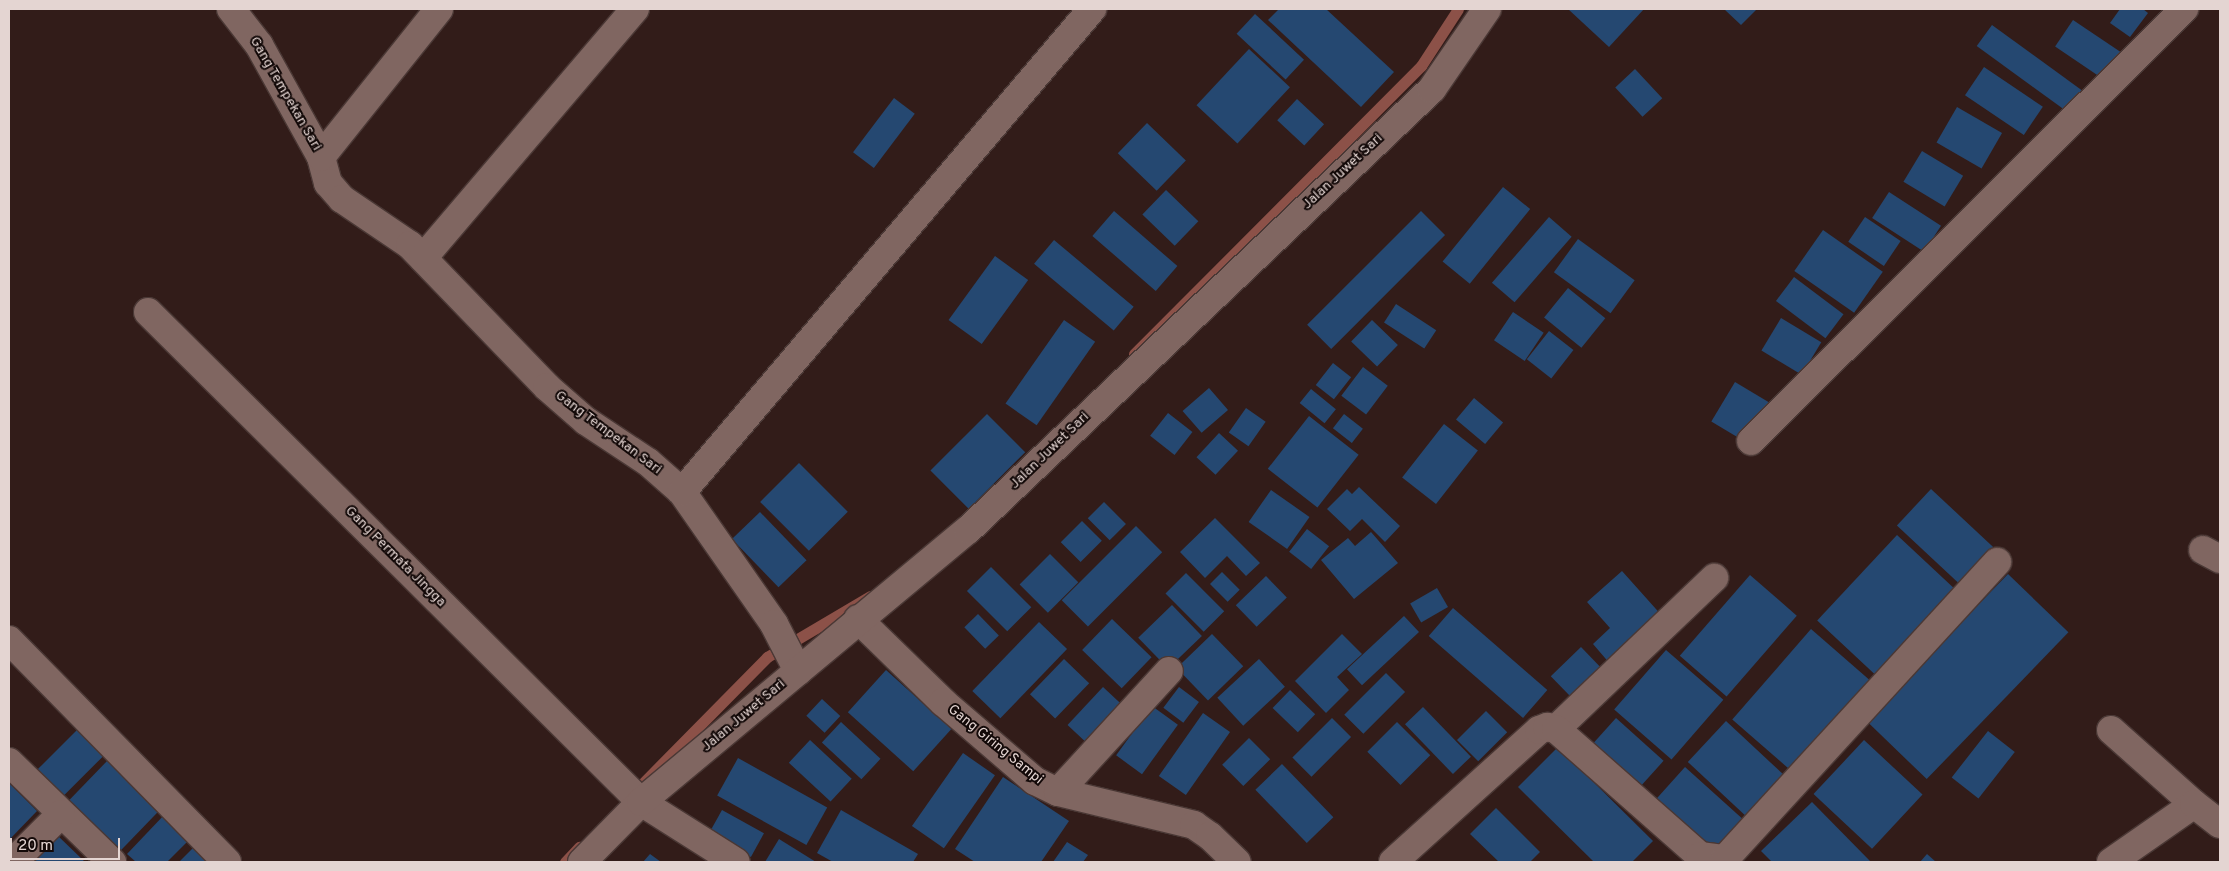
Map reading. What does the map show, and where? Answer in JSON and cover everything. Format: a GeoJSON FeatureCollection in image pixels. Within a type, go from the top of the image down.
{"type":"FeatureCollection","features":[{"type":"Feature","properties":{"kind":"street","name":"Gang Tempekan Sari"},"geometry":{"type":"LineString","coordinates":[[231,9],[260,45],[321,157],[328,183],[342,199],[410,245],[547,387],[586,421],[648,462],[682,492],[774,624],[793,662]]}},
{"type":"Feature","properties":{"kind":"street"},"geometry":{"type":"LineString","coordinates":[[321,157],[439,9]]}},
{"type":"Feature","properties":{"kind":"street"},"geometry":{"type":"LineString","coordinates":[[422,258],[635,9]]}},
{"type":"Feature","properties":{"kind":"street"},"geometry":{"type":"LineString","coordinates":[[682,492],[1092,9]]}},
{"type":"Feature","properties":{"kind":"street","name":"Jalan Juwet Sari"},"geometry":{"type":"LineString","coordinates":[[582,862],[633,795],[793,662],[858,619],[968,530],[1432,89],[1487,9]]}},
{"type":"Feature","properties":{"kind":"street"},"geometry":{"type":"LineString","coordinates":[[1751,441],[2184,9]]}},
{"type":"Feature","properties":{"kind":"street","name":"Gang Permata Jingga"},"geometry":{"type":"LineString","coordinates":[[148,312],[633,795],[736,862]]}},
{"type":"Feature","properties":{"kind":"street"},"geometry":{"type":"LineString","coordinates":[[1556,729],[1700,856],[1725,859],[1997,562]]}},
{"type":"Feature","properties":{"kind":"street"},"geometry":{"type":"LineString","coordinates":[[1394,862],[1539,730],[1556,729],[1714,578]]}},
{"type":"Feature","properties":{"kind":"street","name":"Gang Giring Sampi"},"geometry":{"type":"LineString","coordinates":[[858,619],[943,702],[1035,781],[1058,792],[1194,826],[1210,836],[1237,862]]}},
{"type":"Feature","properties":{"kind":"street"},"geometry":{"type":"LineString","coordinates":[[9,640],[226,862]]}},
{"type":"Feature","properties":{"kind":"street"},"geometry":{"type":"LineString","coordinates":[[1058,792],[1169,671]]}},
{"type":"Feature","properties":{"kind":"street"},"geometry":{"type":"LineString","coordinates":[[2111,730],[2194,804],[2220,824]]}},
{"type":"Feature","properties":{"kind":"street"},"geometry":{"type":"LineString","coordinates":[[9,762],[112,862]]}},
{"type":"Feature","properties":{"kind":"street"},"geometry":{"type":"LineString","coordinates":[[2111,862],[2194,804]]}},
{"type":"Feature","properties":{"kind":"street"},"geometry":{"type":"LineString","coordinates":[[9,858],[13,862],[62,814]]}},
{"type":"Feature","properties":{"kind":"building"},"geometry":{"type":"Polygon","coordinates":[[[1279,9],[1326,9],[1394,72],[1361,107],[1268,20],[1279,9]]]}},
{"type":"Feature","properties":{"kind":"building"},"geometry":{"type":"Polygon","coordinates":[[[1568,9],[1644,9],[1609,47],[1568,9]]]}},
{"type":"Feature","properties":{"kind":"building"},"geometry":{"type":"Polygon","coordinates":[[[1724,9],[1757,9],[1741,25],[1724,9]]]}},
{"type":"Feature","properties":{"kind":"building"},"geometry":{"type":"Polygon","coordinates":[[[2120,9],[2143,9],[2148,13],[2130,37],[2110,23],[2120,9]]]}},
{"type":"Feature","properties":{"kind":"building"},"geometry":{"type":"Polygon","coordinates":[[[1255,14],[1304,60],[1286,79],[1237,34],[1255,14]]]}},
{"type":"Feature","properties":{"kind":"building"},"geometry":{"type":"Polygon","coordinates":[[[2073,20],[2120,52],[2102,78],[2055,47],[2073,20]]]}},
{"type":"Feature","properties":{"kind":"building"},"geometry":{"type":"Polygon","coordinates":[[[1992,25],[2082,90],[2067,111],[1977,46],[1992,25]]]}},
{"type":"Feature","properties":{"kind":"building"},"geometry":{"type":"Polygon","coordinates":[[[1249,49],[1290,87],[1237,144],[1196,105],[1249,49]]]}},
{"type":"Feature","properties":{"kind":"building"},"geometry":{"type":"Polygon","coordinates":[[[1984,67],[2043,107],[2024,135],[1965,95],[1984,67]]]}},
{"type":"Feature","properties":{"kind":"building"},"geometry":{"type":"Polygon","coordinates":[[[1635,69],[1662,98],[1643,117],[1615,87],[1635,69]]]}},
{"type":"Feature","properties":{"kind":"building"},"geometry":{"type":"Polygon","coordinates":[[[894,98],[915,114],[874,168],[853,152],[894,98]]]}},
{"type":"Feature","properties":{"kind":"building"},"geometry":{"type":"Polygon","coordinates":[[[1297,99],[1324,124],[1304,145],[1277,120],[1297,99]]]}},
{"type":"Feature","properties":{"kind":"building"},"geometry":{"type":"Polygon","coordinates":[[[1957,107],[2002,133],[1982,169],[1936,143],[1957,107]]]}},
{"type":"Feature","properties":{"kind":"building"},"geometry":{"type":"Polygon","coordinates":[[[1147,123],[1186,161],[1157,191],[1118,153],[1147,123]]]}},
{"type":"Feature","properties":{"kind":"building"},"geometry":{"type":"Polygon","coordinates":[[[1922,151],[1963,176],[1945,207],[1903,182],[1922,151]]]}},
{"type":"Feature","properties":{"kind":"building"},"geometry":{"type":"Polygon","coordinates":[[[1503,187],[1530,209],[1470,284],[1443,262],[1503,187]]]}},
{"type":"Feature","properties":{"kind":"building"},"geometry":{"type":"Polygon","coordinates":[[[1166,190],[1198,221],[1175,246],[1142,214],[1166,190]]]}},
{"type":"Feature","properties":{"kind":"building"},"geometry":{"type":"Polygon","coordinates":[[[1889,192],[1941,226],[1924,252],[1872,218],[1889,192]]]}},
{"type":"Feature","properties":{"kind":"building"},"geometry":{"type":"Polygon","coordinates":[[[1114,211],[1177,266],[1156,291],[1092,236],[1114,211]]]}},
{"type":"Feature","properties":{"kind":"building"},"geometry":{"type":"Polygon","coordinates":[[[1421,211],[1445,235],[1331,349],[1307,325],[1421,211]]]}},
{"type":"Feature","properties":{"kind":"building"},"geometry":{"type":"Polygon","coordinates":[[[1549,217],[1572,237],[1515,302],[1492,283],[1549,217]]]}},
{"type":"Feature","properties":{"kind":"building"},"geometry":{"type":"Polygon","coordinates":[[[1865,217],[1901,241],[1884,266],[1848,242],[1865,217]]]}},
{"type":"Feature","properties":{"kind":"building"},"geometry":{"type":"Polygon","coordinates":[[[1823,230],[1883,272],[1854,313],[1794,271],[1823,230]]]}},
{"type":"Feature","properties":{"kind":"building"},"geometry":{"type":"Polygon","coordinates":[[[1578,239],[1635,280],[1611,313],[1554,272],[1578,239]]]}},
{"type":"Feature","properties":{"kind":"building"},"geometry":{"type":"Polygon","coordinates":[[[1054,240],[1134,307],[1114,331],[1034,264],[1054,240]]]}},
{"type":"Feature","properties":{"kind":"building"},"geometry":{"type":"Polygon","coordinates":[[[995,256],[1028,280],[982,344],[949,320],[995,256]]]}},
{"type":"Feature","properties":{"kind":"building"},"geometry":{"type":"Polygon","coordinates":[[[1794,277],[1844,314],[1825,338],[1776,301],[1794,277]]]}},
{"type":"Feature","properties":{"kind":"building"},"geometry":{"type":"Polygon","coordinates":[[[1568,288],[1605,318],[1581,348],[1544,318],[1568,288]]]}},
{"type":"Feature","properties":{"kind":"building"},"geometry":{"type":"Polygon","coordinates":[[[1396,304],[1436,330],[1424,349],[1384,322],[1396,304]]]}},
{"type":"Feature","properties":{"kind":"building"},"geometry":{"type":"Polygon","coordinates":[[[1513,312],[1544,333],[1525,361],[1494,340],[1513,312]]]}},
{"type":"Feature","properties":{"kind":"building"},"geometry":{"type":"Polygon","coordinates":[[[1781,318],[1821,342],[1802,375],[1761,351],[1781,318]]]}},
{"type":"Feature","properties":{"kind":"building"},"geometry":{"type":"Polygon","coordinates":[[[1064,320],[1095,342],[1037,425],[1005,404],[1064,320]]]}},
{"type":"Feature","properties":{"kind":"building"},"geometry":{"type":"Polygon","coordinates":[[[1372,320],[1398,345],[1377,367],[1351,342],[1372,320]]]}},
{"type":"Feature","properties":{"kind":"building"},"geometry":{"type":"Polygon","coordinates":[[[1549,331],[1573,350],[1551,378],[1527,359],[1549,331]]]}},
{"type":"Feature","properties":{"kind":"building"},"geometry":{"type":"Polygon","coordinates":[[[1333,363],[1351,377],[1334,399],[1316,385],[1333,363]]]}},
{"type":"Feature","properties":{"kind":"building"},"geometry":{"type":"Polygon","coordinates":[[[1363,367],[1388,386],[1366,414],[1341,396],[1363,367]]]}},
{"type":"Feature","properties":{"kind":"building"},"geometry":{"type":"Polygon","coordinates":[[[1735,382],[1768,402],[1745,442],[1711,421],[1735,382]]]}},
{"type":"Feature","properties":{"kind":"building"},"geometry":{"type":"Polygon","coordinates":[[[1209,388],[1228,410],[1202,433],[1183,411],[1209,388]]]}},
{"type":"Feature","properties":{"kind":"building"},"geometry":{"type":"Polygon","coordinates":[[[1311,389],[1336,409],[1325,423],[1300,403],[1311,389]]]}},
{"type":"Feature","properties":{"kind":"building"},"geometry":{"type":"Polygon","coordinates":[[[1474,398],[1503,422],[1485,444],[1456,419],[1474,398]]]}},
{"type":"Feature","properties":{"kind":"building"},"geometry":{"type":"Polygon","coordinates":[[[1246,408],[1266,422],[1248,446],[1229,433],[1246,408]]]}},
{"type":"Feature","properties":{"kind":"building"},"geometry":{"type":"Polygon","coordinates":[[[1168,413],[1192,432],[1175,455],[1150,436],[1168,413]]]}},
{"type":"Feature","properties":{"kind":"building"},"geometry":{"type":"Polygon","coordinates":[[[987,414],[1025,452],[969,509],[930,471],[987,414]]]}},
{"type":"Feature","properties":{"kind":"building"},"geometry":{"type":"Polygon","coordinates":[[[1344,414],[1363,429],[1352,443],[1333,428],[1344,414]]]}},
{"type":"Feature","properties":{"kind":"building"},"geometry":{"type":"Polygon","coordinates":[[[1309,416],[1359,455],[1317,508],[1268,469],[1309,416]]]}},
{"type":"Feature","properties":{"kind":"building"},"geometry":{"type":"Polygon","coordinates":[[[1444,424],[1478,450],[1436,504],[1402,478],[1444,424]]]}},
{"type":"Feature","properties":{"kind":"building"},"geometry":{"type":"Polygon","coordinates":[[[1219,433],[1238,451],[1216,475],[1196,457],[1219,433]]]}},
{"type":"Feature","properties":{"kind":"building"},"geometry":{"type":"Polygon","coordinates":[[[799,463],[848,512],[809,551],[760,502],[799,463]]]}},
{"type":"Feature","properties":{"kind":"building"},"geometry":{"type":"Polygon","coordinates":[[[1359,487],[1400,526],[1385,542],[1362,519],[1350,531],[1327,509],[1347,489],[1352,494],[1359,487]]]}},
{"type":"Feature","properties":{"kind":"building"},"geometry":{"type":"Polygon","coordinates":[[[1931,489],[1999,552],[1965,589],[1897,526],[1931,489]]]}},
{"type":"Feature","properties":{"kind":"building"},"geometry":{"type":"Polygon","coordinates":[[[1271,490],[1310,517],[1287,549],[1249,522],[1271,490]]]}},
{"type":"Feature","properties":{"kind":"building"},"geometry":{"type":"Polygon","coordinates":[[[1104,502],[1126,524],[1110,540],[1088,518],[1104,502]]]}},
{"type":"Feature","properties":{"kind":"building"},"geometry":{"type":"Polygon","coordinates":[[[760,512],[807,560],[778,587],[732,539],[760,512]]]}},
{"type":"Feature","properties":{"kind":"building"},"geometry":{"type":"Polygon","coordinates":[[[1215,518],[1260,563],[1246,576],[1227,556],[1205,578],[1180,552],[1215,518]]]}},
{"type":"Feature","properties":{"kind":"building"},"geometry":{"type":"Polygon","coordinates":[[[1082,521],[1102,541],[1081,562],[1061,542],[1082,521]]]}},
{"type":"Feature","properties":{"kind":"building"},"geometry":{"type":"Polygon","coordinates":[[[1136,526],[1162,552],[1088,626],[1062,600],[1136,526]]]}},
{"type":"Feature","properties":{"kind":"building"},"geometry":{"type":"Polygon","coordinates":[[[1307,529],[1329,546],[1311,569],[1289,552],[1307,529]]]}},
{"type":"Feature","properties":{"kind":"building"},"geometry":{"type":"Polygon","coordinates":[[[1371,532],[1398,563],[1354,599],[1321,560],[1348,538],[1355,546],[1371,532]]]}},
{"type":"Feature","properties":{"kind":"building"},"geometry":{"type":"Polygon","coordinates":[[[1897,535],[1960,594],[1880,679],[1817,621],[1897,535]]]}},
{"type":"Feature","properties":{"kind":"building"},"geometry":{"type":"Polygon","coordinates":[[[1050,554],[1078,582],[1048,613],[1020,584],[1050,554]]]}},
{"type":"Feature","properties":{"kind":"building"},"geometry":{"type":"Polygon","coordinates":[[[991,567],[1031,607],[1007,631],[967,591],[991,567]]]}},
{"type":"Feature","properties":{"kind":"building"},"geometry":{"type":"Polygon","coordinates":[[[1622,571],[1664,618],[1611,665],[1593,644],[1610,628],[1587,602],[1622,571]]]}},
{"type":"Feature","properties":{"kind":"building"},"geometry":{"type":"Polygon","coordinates":[[[1222,572],[1240,590],[1228,602],[1210,584],[1222,572]]]}},
{"type":"Feature","properties":{"kind":"building"},"geometry":{"type":"Polygon","coordinates":[[[1186,573],[1224,611],[1204,632],[1165,594],[1186,573]]]}},
{"type":"Feature","properties":{"kind":"building"},"geometry":{"type":"Polygon","coordinates":[[[2008,574],[2068,632],[1927,779],[1866,721],[2008,574]]]}},
{"type":"Feature","properties":{"kind":"building"},"geometry":{"type":"Polygon","coordinates":[[[1750,575],[1797,616],[1727,696],[1680,656],[1750,575]]]}},
{"type":"Feature","properties":{"kind":"building"},"geometry":{"type":"Polygon","coordinates":[[[1266,576],[1287,598],[1257,627],[1236,605],[1266,576]]]}},
{"type":"Feature","properties":{"kind":"building"},"geometry":{"type":"Polygon","coordinates":[[[1437,588],[1448,607],[1421,623],[1410,604],[1437,588]]]}},
{"type":"Feature","properties":{"kind":"building"},"geometry":{"type":"Polygon","coordinates":[[[1172,605],[1202,636],[1168,669],[1138,638],[1172,605]]]}},
{"type":"Feature","properties":{"kind":"building"},"geometry":{"type":"Polygon","coordinates":[[[1453,608],[1547,690],[1523,718],[1429,636],[1453,608]]]}},
{"type":"Feature","properties":{"kind":"building"},"geometry":{"type":"Polygon","coordinates":[[[978,614],[999,636],[985,649],[964,627],[978,614]]]}},
{"type":"Feature","properties":{"kind":"building"},"geometry":{"type":"Polygon","coordinates":[[[1404,616],[1419,632],[1362,685],[1347,669],[1404,616]]]}},
{"type":"Feature","properties":{"kind":"building"},"geometry":{"type":"Polygon","coordinates":[[[1112,619],[1152,657],[1122,688],[1082,650],[1112,619]]]}},
{"type":"Feature","properties":{"kind":"building"},"geometry":{"type":"Polygon","coordinates":[[[1039,622],[1067,649],[1000,718],[972,691],[1039,622]]]}},
{"type":"Feature","properties":{"kind":"building"},"geometry":{"type":"Polygon","coordinates":[[[1811,629],[1876,685],[1797,776],[1732,720],[1811,629]]]}},
{"type":"Feature","properties":{"kind":"building"},"geometry":{"type":"Polygon","coordinates":[[[1212,634],[1243,666],[1208,700],[1177,668],[1212,634]]]}},
{"type":"Feature","properties":{"kind":"building"},"geometry":{"type":"Polygon","coordinates":[[[1342,634],[1362,654],[1337,677],[1349,690],[1326,713],[1295,681],[1342,634]]]}},
{"type":"Feature","properties":{"kind":"building"},"geometry":{"type":"Polygon","coordinates":[[[1581,647],[1605,672],[1575,701],[1551,676],[1581,647]]]}},
{"type":"Feature","properties":{"kind":"building"},"geometry":{"type":"Polygon","coordinates":[[[1666,650],[1723,700],[1672,759],[1614,710],[1666,650]]]}},
{"type":"Feature","properties":{"kind":"building"},"geometry":{"type":"Polygon","coordinates":[[[1064,659],[1089,683],[1055,719],[1030,694],[1064,659]]]}},
{"type":"Feature","properties":{"kind":"building"},"geometry":{"type":"Polygon","coordinates":[[[1259,659],[1285,687],[1243,726],[1217,698],[1259,659]]]}},
{"type":"Feature","properties":{"kind":"building"},"geometry":{"type":"Polygon","coordinates":[[[886,670],[951,729],[913,771],[848,712],[886,670]]]}},
{"type":"Feature","properties":{"kind":"building"},"geometry":{"type":"Polygon","coordinates":[[[1386,673],[1405,692],[1363,734],[1344,715],[1386,673]]]}},
{"type":"Feature","properties":{"kind":"building"},"geometry":{"type":"Polygon","coordinates":[[[1103,687],[1128,710],[1092,748],[1068,725],[1103,687]]]}},
{"type":"Feature","properties":{"kind":"building"},"geometry":{"type":"Polygon","coordinates":[[[1179,687],[1199,702],[1183,723],[1163,708],[1179,687]]]}},
{"type":"Feature","properties":{"kind":"building"},"geometry":{"type":"Polygon","coordinates":[[[1290,690],[1315,714],[1298,732],[1273,708],[1290,690]]]}},
{"type":"Feature","properties":{"kind":"building"},"geometry":{"type":"Polygon","coordinates":[[[822,699],[840,716],[825,733],[806,716],[822,699]]]}},
{"type":"Feature","properties":{"kind":"building"},"geometry":{"type":"Polygon","coordinates":[[[1152,706],[1178,725],[1142,774],[1116,755],[1152,706]]]}},
{"type":"Feature","properties":{"kind":"building"},"geometry":{"type":"Polygon","coordinates":[[[1423,707],[1471,757],[1453,774],[1405,724],[1423,707]]]}},
{"type":"Feature","properties":{"kind":"building"},"geometry":{"type":"Polygon","coordinates":[[[1486,711],[1507,732],[1478,761],[1457,740],[1486,711]]]}},
{"type":"Feature","properties":{"kind":"building"},"geometry":{"type":"Polygon","coordinates":[[[1203,713],[1230,732],[1186,795],[1159,776],[1203,713]]]}},
{"type":"Feature","properties":{"kind":"building"},"geometry":{"type":"Polygon","coordinates":[[[1332,718],[1351,737],[1311,777],[1292,758],[1332,718]]]}},
{"type":"Feature","properties":{"kind":"building"},"geometry":{"type":"Polygon","coordinates":[[[1616,718],[1664,761],[1636,791],[1589,748],[1616,718]]]}},
{"type":"Feature","properties":{"kind":"building"},"geometry":{"type":"Polygon","coordinates":[[[1726,721],[1790,780],[1751,821],[1688,762],[1726,721]]]}},
{"type":"Feature","properties":{"kind":"building"},"geometry":{"type":"Polygon","coordinates":[[[841,722],[880,759],[861,779],[822,742],[841,722]]]}},
{"type":"Feature","properties":{"kind":"building"},"geometry":{"type":"Polygon","coordinates":[[[1397,722],[1430,755],[1401,785],[1367,752],[1397,722]]]}},
{"type":"Feature","properties":{"kind":"building"},"geometry":{"type":"Polygon","coordinates":[[[77,730],[103,756],[59,800],[33,774],[77,730]]]}},
{"type":"Feature","properties":{"kind":"building"},"geometry":{"type":"Polygon","coordinates":[[[1988,731],[2015,752],[1978,798],[1952,777],[1988,731]]]}},
{"type":"Feature","properties":{"kind":"building"},"geometry":{"type":"Polygon","coordinates":[[[1249,738],[1270,759],[1243,786],[1222,765],[1249,738]]]}},
{"type":"Feature","properties":{"kind":"building"},"geometry":{"type":"Polygon","coordinates":[[[810,740],[852,779],[831,802],[789,763],[810,740]]]}},
{"type":"Feature","properties":{"kind":"building"},"geometry":{"type":"Polygon","coordinates":[[[1864,740],[1923,795],[1872,849],[1814,794],[1864,740]]]}},
{"type":"Feature","properties":{"kind":"building"},"geometry":{"type":"Polygon","coordinates":[[[1558,747],[1653,841],[1632,862],[1594,862],[1518,787],[1558,747]]]}},
{"type":"Feature","properties":{"kind":"building"},"geometry":{"type":"Polygon","coordinates":[[[963,753],[995,775],[944,848],[912,826],[963,753]]]}},
{"type":"Feature","properties":{"kind":"building"},"geometry":{"type":"Polygon","coordinates":[[[738,758],[827,807],[806,845],[717,796],[738,758]]]}},
{"type":"Feature","properties":{"kind":"building"},"geometry":{"type":"Polygon","coordinates":[[[108,760],[160,810],[120,851],[68,801],[108,760]]]}},
{"type":"Feature","properties":{"kind":"building"},"geometry":{"type":"Polygon","coordinates":[[[1282,764],[1333,817],[1307,843],[1255,790],[1282,764]]]}},
{"type":"Feature","properties":{"kind":"building"},"geometry":{"type":"Polygon","coordinates":[[[1685,767],[1743,819],[1709,857],[1651,805],[1685,767]]]}},
{"type":"Feature","properties":{"kind":"building"},"geometry":{"type":"Polygon","coordinates":[[[1003,777],[1069,821],[1041,862],[975,862],[955,849],[1003,777]]]}},
{"type":"Feature","properties":{"kind":"building"},"geometry":{"type":"Polygon","coordinates":[[[9,783],[37,811],[9,840],[9,783]]]}},
{"type":"Feature","properties":{"kind":"building"},"geometry":{"type":"Polygon","coordinates":[[[1812,802],[1869,862],[1772,862],[1761,851],[1812,802]]]}},
{"type":"Feature","properties":{"kind":"building"},"geometry":{"type":"Polygon","coordinates":[[[1496,808],[1540,852],[1530,862],[1499,862],[1470,834],[1496,808]]]}},
{"type":"Feature","properties":{"kind":"building"},"geometry":{"type":"Polygon","coordinates":[[[722,810],[764,833],[751,857],[709,834],[722,810]]]}},
{"type":"Feature","properties":{"kind":"building"},"geometry":{"type":"Polygon","coordinates":[[[841,810],[918,854],[913,862],[833,862],[817,853],[841,810]]]}},
{"type":"Feature","properties":{"kind":"building"},"geometry":{"type":"Polygon","coordinates":[[[165,814],[191,838],[167,862],[136,862],[127,854],[165,814]]]}},
{"type":"Feature","properties":{"kind":"building"},"geometry":{"type":"Polygon","coordinates":[[[56,834],[85,862],[28,862],[56,834]]]}},
{"type":"Feature","properties":{"kind":"building"},"geometry":{"type":"Polygon","coordinates":[[[779,839],[816,862],[765,862],[779,839]]]}},
{"type":"Feature","properties":{"kind":"building"},"geometry":{"type":"Polygon","coordinates":[[[1067,842],[1088,855],[1083,862],[1053,862],[1067,842]]]}},
{"type":"Feature","properties":{"kind":"building"},"geometry":{"type":"Polygon","coordinates":[[[193,848],[207,862],[179,862],[193,848]]]}},
{"type":"Feature","properties":{"kind":"building"},"geometry":{"type":"Polygon","coordinates":[[[650,854],[661,862],[643,862],[650,854]]]}},
{"type":"Feature","properties":{"kind":"building"},"geometry":{"type":"Polygon","coordinates":[[[1927,854],[1936,862],[1920,862],[1927,854]]]}},
{"type":"Feature","properties":{"kind":"waterway"},"geometry":{"type":"LineString","coordinates":[[1134,354],[1421,66],[1458,9]]}},
{"type":"Feature","properties":{"kind":"waterway"},"geometry":{"type":"LineString","coordinates":[[636,790],[767,657],[870,596]]}},
{"type":"Feature","properties":{"kind":"waterway"},"geometry":{"type":"LineString","coordinates":[[565,862],[579,847]]}}]}
